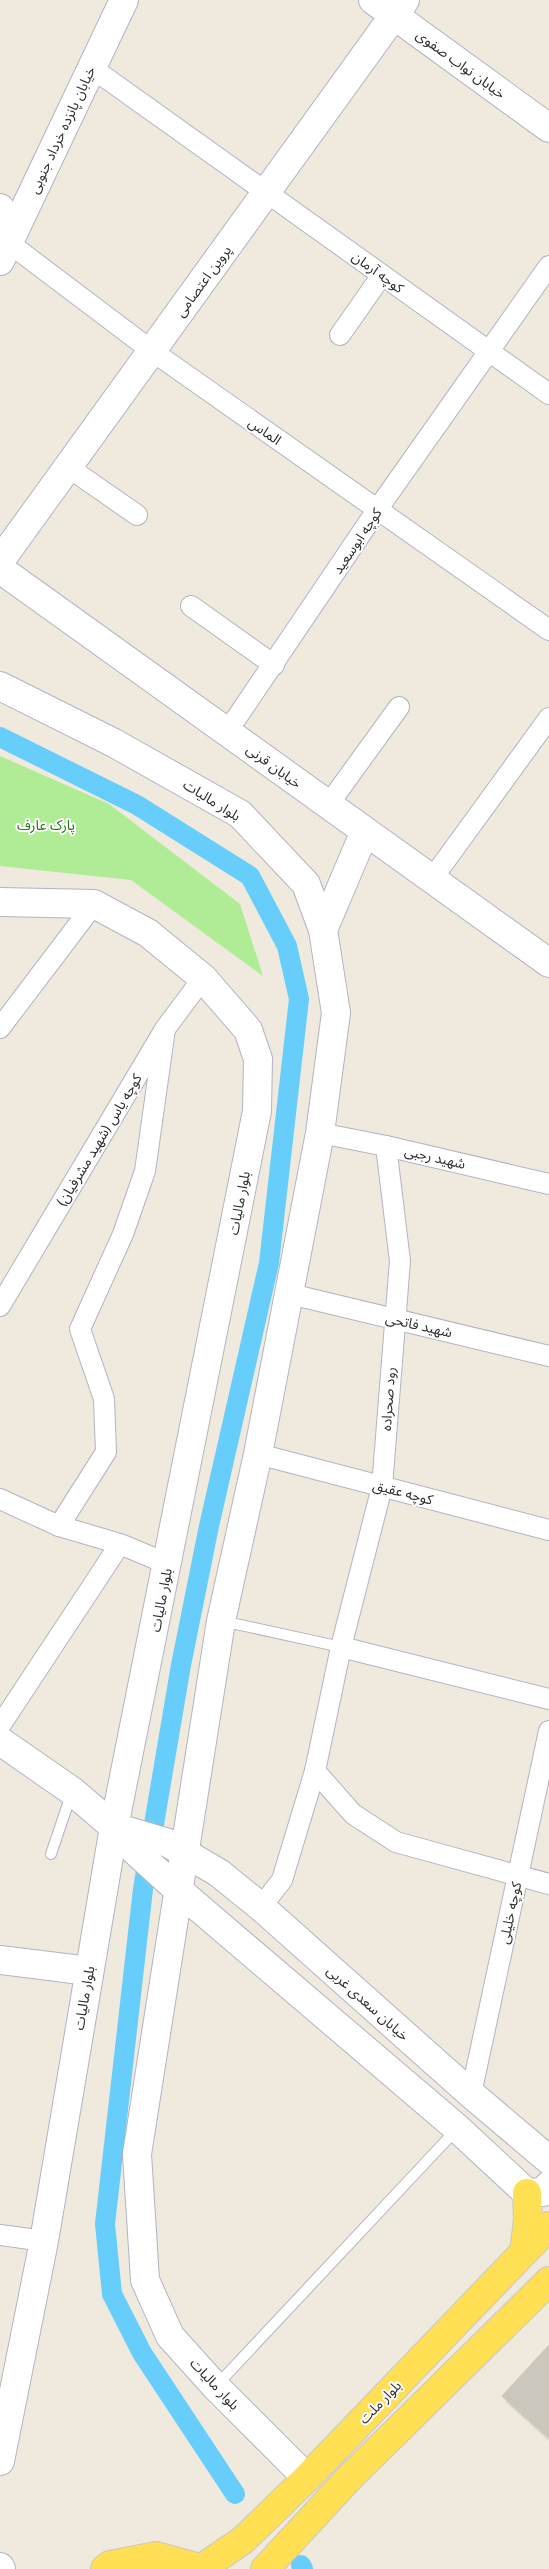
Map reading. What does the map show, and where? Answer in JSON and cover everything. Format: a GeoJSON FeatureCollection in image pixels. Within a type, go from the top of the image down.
{"type":"FeatureCollection","features":[{"type":"Feature","properties":{"kind":"main road"},"geometry":{"type":"LineString","coordinates":[[524,2252],[528,2220],[538,2189]]}},
{"type":"Feature","properties":{"kind":"main road","name":"بلوار ملت"},"geometry":{"type":"LineString","coordinates":[[202,2568],[243,2540],[307,2478],[549,2226]]}},
{"type":"Feature","properties":{"kind":"main road"},"geometry":{"type":"LineString","coordinates":[[265,2569],[350,2477],[549,2281]]}},
{"type":"Feature","properties":{"kind":"main road"},"geometry":{"type":"LineString","coordinates":[[105,2569],[110,2565],[156,2556],[202,2568]]}},
{"type":"Feature","properties":{"kind":"street","name":"خیابان پانزده خرداد جنوبی"},"geometry":{"type":"LineString","coordinates":[[6,235],[92,68],[124,0]]}},
{"type":"Feature","properties":{"kind":"street","name":"خیابان نواب صفوی"},"geometry":{"type":"LineString","coordinates":[[391,5],[549,128]]}},
{"type":"Feature","properties":{"kind":"street","name":"پروین اعتصامی"},"geometry":{"type":"LineString","coordinates":[[0,561],[267,192],[391,5]]}},
{"type":"Feature","properties":{"kind":"street","name":"کوچه آرمان"},"geometry":{"type":"LineString","coordinates":[[92,68],[549,394]]}},
{"type":"Feature","properties":{"kind":"street","name":"الماس"},"geometry":{"type":"LineString","coordinates":[[6,235],[152,351],[549,630]]}},
{"type":"Feature","properties":{"kind":"street","name":"کوچه ابوسعید"},"geometry":{"type":"LineString","coordinates":[[227,732],[378,510],[549,266]]}},
{"type":"Feature","properties":{"kind":"street"},"geometry":{"type":"LineString","coordinates":[[340,335],[382,275]]}},
{"type":"Feature","properties":{"kind":"street"},"geometry":{"type":"LineString","coordinates":[[68,467],[137,515]]}},
{"type":"Feature","properties":{"kind":"street","name":"خیابان قرنی"},"geometry":{"type":"LineString","coordinates":[[0,569],[549,963]]}},
{"type":"Feature","properties":{"kind":"street"},"geometry":{"type":"LineString","coordinates":[[191,606],[274,665]]}},
{"type":"Feature","properties":{"kind":"street","name":"بلوار مالیات"},"geometry":{"type":"LineString","coordinates":[[0,686],[114,743],[240,814],[306,884],[323,930],[336,1013],[320,1133],[258,1454],[221,1621],[157,1845],[170,1882],[170,1942],[149,2092],[138,2154],[145,2280],[170,2336],[215,2386],[307,2478]]}},
{"type":"Feature","properties":{"kind":"street"},"geometry":{"type":"LineString","coordinates":[[328,805],[399,706]]}},
{"type":"Feature","properties":{"kind":"street"},"geometry":{"type":"LineString","coordinates":[[432,879],[549,718]]}},
{"type":"Feature","properties":{"kind":"street"},"geometry":{"type":"LineString","coordinates":[[323,930],[365,831]]}},
{"type":"Feature","properties":{"kind":"street","name":"بلوار مالیات"},"geometry":{"type":"LineString","coordinates":[[0,902],[94,904],[148,933],[203,978],[248,1030],[258,1059],[257,1110],[168,1564],[114,1827],[88,1971],[44,2241],[0,2461]]}},
{"type":"Feature","properties":{"kind":"street"},"geometry":{"type":"LineString","coordinates":[[0,1028],[94,904]]}},
{"type":"Feature","properties":{"kind":"street","name":"کوچه یاس (شهید مشرفیان)"},"geometry":{"type":"LineString","coordinates":[[0,1306],[165,1029],[203,978]]}},
{"type":"Feature","properties":{"kind":"street"},"geometry":{"type":"LineString","coordinates":[[59,1526],[106,1452],[104,1399],[80,1329],[123,1234],[145,1171],[165,1029]]}},
{"type":"Feature","properties":{"kind":"street","name":"شهید رجبی"},"geometry":{"type":"LineString","coordinates":[[320,1133],[386,1146],[549,1184]]}},
{"type":"Feature","properties":{"kind":"street","name":"رود صحراده"},"geometry":{"type":"LineString","coordinates":[[261,1907],[282,1880],[315,1771],[341,1647],[382,1487],[400,1261],[386,1146]]}},
{"type":"Feature","properties":{"kind":"street","name":"شهید فاتحی"},"geometry":{"type":"LineString","coordinates":[[290,1294],[549,1356]]}},
{"type":"Feature","properties":{"kind":"street","name":"کوچه عقیق"},"geometry":{"type":"LineString","coordinates":[[258,1454],[549,1530]]}},
{"type":"Feature","properties":{"kind":"street"},"geometry":{"type":"LineString","coordinates":[[0,1499],[59,1526],[120,1544],[168,1564]]}},
{"type":"Feature","properties":{"kind":"street"},"geometry":{"type":"LineString","coordinates":[[0,1726],[120,1544]]}},
{"type":"Feature","properties":{"kind":"street"},"geometry":{"type":"LineString","coordinates":[[341,1647],[549,1699]]}},
{"type":"Feature","properties":{"kind":"street","name":"کوچه خلیلی"},"geometry":{"type":"LineString","coordinates":[[471,2094],[549,1731]]}},
{"type":"Feature","properties":{"kind":"street"},"geometry":{"type":"LineString","coordinates":[[0,1741],[72,1791],[114,1827],[157,1845],[170,1882],[457,2128],[538,2189]]}},
{"type":"Feature","properties":{"kind":"street"},"geometry":{"type":"LineString","coordinates":[[315,1771],[353,1814],[396,1842],[549,1884]]}},
{"type":"Feature","properties":{"kind":"street","name":"خیابان سعدی غربی"},"geometry":{"type":"LineString","coordinates":[[157,1845],[219,1873],[261,1907],[471,2094],[549,2160]]}},
{"type":"Feature","properties":{"kind":"street"},"geometry":{"type":"LineString","coordinates":[[170,1942],[183,1932],[198,1927],[223,1929]]}},
{"type":"Feature","properties":{"kind":"street"},"geometry":{"type":"LineString","coordinates":[[0,1960],[88,1971]]}},
{"type":"Feature","properties":{"kind":"street"},"geometry":{"type":"LineString","coordinates":[[0,2235],[44,2241]]}},
{"type":"Feature","properties":{"kind":"lane"},"geometry":{"type":"LineString","coordinates":[[221,1621],[341,1647]]}},
{"type":"Feature","properties":{"kind":"lane"},"geometry":{"type":"LineString","coordinates":[[51,1854],[72,1791]]}},
{"type":"Feature","properties":{"kind":"lane"},"geometry":{"type":"LineString","coordinates":[[215,2386],[457,2128]]}},
{"type":"Feature","properties":{"kind":"green space","name":"پارک عارف"},"geometry":{"type":"Polygon","coordinates":[[[0,756],[109,804],[240,904],[263,976],[131,880],[0,866],[0,756]]]}},
{"type":"Feature","properties":{"kind":"building"},"geometry":{"type":"Polygon","coordinates":[[[549,2345],[549,2438],[502,2396],[549,2345]]]}},
{"type":"Feature","properties":{"kind":"waterway"},"geometry":{"type":"LineString","coordinates":[[0,737],[137,805],[250,876],[287,946],[299,999],[269,1263],[209,1526],[181,1665],[143,1889],[105,2224],[112,2294],[142,2353],[235,2494]]}},
{"type":"Feature","properties":{"kind":"waterway"},"geometry":{"type":"LineString","coordinates":[[301,2565],[303,2569]]}}]}
